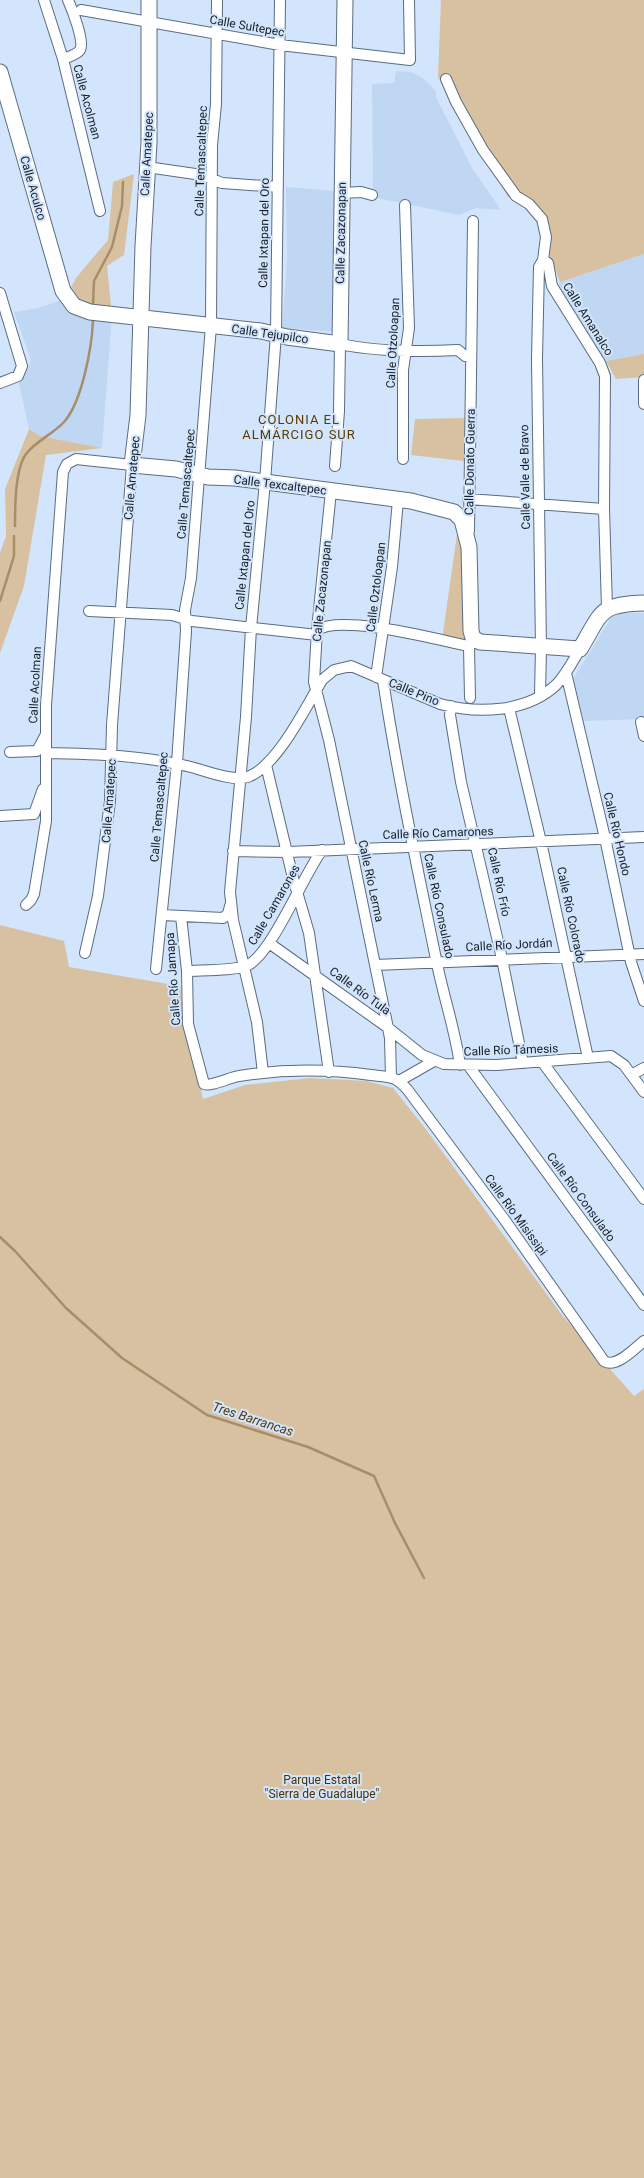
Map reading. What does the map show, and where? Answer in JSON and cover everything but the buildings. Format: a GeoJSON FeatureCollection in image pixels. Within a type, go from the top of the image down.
{"type":"FeatureCollection","features":[{"type":"Feature","properties":{"kind":"street","name":"Calle Acolman"},"geometry":{"type":"LineString","coordinates":[[44,0],[63,59],[94,178],[100,211]]}},
{"type":"Feature","properties":{"kind":"street"},"geometry":{"type":"LineString","coordinates":[[68,0],[78,12]]}},
{"type":"Feature","properties":{"kind":"street"},"geometry":{"type":"LineString","coordinates":[[63,59],[78,52],[80,48],[78,12],[85,0]]}},
{"type":"Feature","properties":{"kind":"street","name":"Calle Amatepec"},"geometry":{"type":"LineString","coordinates":[[85,953],[98,896],[110,801],[112,725],[132,465],[138,415],[147,167],[150,124],[149,0]]}},
{"type":"Feature","properties":{"kind":"street","name":"Calle Temascaltepec"},"geometry":{"type":"LineString","coordinates":[[156,969],[177,763],[186,619],[200,476],[211,326],[217,0]]}},
{"type":"Feature","properties":{"kind":"street","name":"Calle Ixtapan del Oro"},"geometry":{"type":"LineString","coordinates":[[263,1073],[258,1022],[243,967],[231,902],[233,851],[241,779],[251,628],[266,482],[276,334],[280,0]]}},
{"type":"Feature","properties":{"kind":"street","name":"Calle Zacazonapan"},"geometry":{"type":"LineString","coordinates":[[335,466],[339,411],[345,0]]}},
{"type":"Feature","properties":{"kind":"street","name":"Calle Sultepec"},"geometry":{"type":"LineString","coordinates":[[78,12],[217,33],[280,45],[344,54],[410,60],[409,0]]}},
{"type":"Feature","properties":{"kind":"street","name":"Calle Aculco"},"geometry":{"type":"LineString","coordinates":[[0,72],[63,292],[70,302]]}},
{"type":"Feature","properties":{"kind":"street"},"geometry":{"type":"LineString","coordinates":[[446,79],[460,109],[499,173],[516,196],[529,204],[542,219],[546,237],[543,260]]}},
{"type":"Feature","properties":{"kind":"street"},"geometry":{"type":"LineString","coordinates":[[147,167],[202,175],[222,183],[278,186]]}},
{"type":"Feature","properties":{"kind":"street"},"geometry":{"type":"LineString","coordinates":[[341,193],[361,192],[372,195]]}},
{"type":"Feature","properties":{"kind":"street","name":"Calle Otzoloapan"},"geometry":{"type":"LineString","coordinates":[[403,458],[403,370],[409,320],[405,205]]}},
{"type":"Feature","properties":{"kind":"street","name":"Calle Donato Guerra"},"geometry":{"type":"LineString","coordinates":[[470,698],[472,635],[470,626],[468,499],[472,221]]}},
{"type":"Feature","properties":{"kind":"street","name":"Calle Valle de Bravo"},"geometry":{"type":"LineString","coordinates":[[540,695],[541,648],[538,505],[538,284],[539,267],[543,260]]}},
{"type":"Feature","properties":{"kind":"street","name":"Calle Amanalco"},"geometry":{"type":"LineString","coordinates":[[543,260],[548,263],[552,286],[600,363],[606,376],[604,612]]}},
{"type":"Feature","properties":{"kind":"street"},"geometry":{"type":"LineString","coordinates":[[0,293],[22,362],[22,370],[14,380],[0,383]]}},
{"type":"Feature","properties":{"kind":"street","name":"Calle Tejupilco"},"geometry":{"type":"LineString","coordinates":[[70,302],[82,310],[90,312],[142,316],[276,334],[363,348],[458,350],[468,357],[471,357]]}},
{"type":"Feature","properties":{"kind":"street"},"geometry":{"type":"LineString","coordinates":[[644,380],[644,404]]}},
{"type":"Feature","properties":{"kind":"street","name":"Calle Texcaltepec"},"geometry":{"type":"LineString","coordinates":[[67,464],[76,459],[176,469],[200,476],[266,482],[429,505],[454,512],[462,520],[469,547]]}},
{"type":"Feature","properties":{"kind":"street","name":"Calle Acolman"},"geometry":{"type":"LineString","coordinates":[[26,904],[33,898],[46,822],[46,705],[63,472],[67,464]]}},
{"type":"Feature","properties":{"kind":"street","name":"Calle Zacazonapan"},"geometry":{"type":"LineString","coordinates":[[316,690],[314,676],[317,632],[332,491]]}},
{"type":"Feature","properties":{"kind":"street"},"geometry":{"type":"LineString","coordinates":[[468,499],[604,509]]}},
{"type":"Feature","properties":{"kind":"street","name":"Calle Oztoloapan"},"geometry":{"type":"LineString","coordinates":[[380,678],[398,500]]}},
{"type":"Feature","properties":{"kind":"street"},"geometry":{"type":"LineString","coordinates":[[604,612],[621,604],[644,603]]}},
{"type":"Feature","properties":{"kind":"street"},"geometry":{"type":"LineString","coordinates":[[89,610],[172,615],[186,619],[251,628],[317,632],[328,626],[366,626],[472,644],[580,649]]}},
{"type":"Feature","properties":{"kind":"street","name":"Calle Pino"},"geometry":{"type":"LineString","coordinates":[[241,779],[250,776],[266,765],[278,750],[326,676],[339,668],[355,667],[451,706],[470,709],[509,708],[540,695],[556,685],[566,673],[604,612]]}},
{"type":"Feature","properties":{"kind":"street","name":"Calle Río Hondo"},"geometry":{"type":"LineString","coordinates":[[566,673],[605,838],[630,954],[644,1002]]}},
{"type":"Feature","properties":{"kind":"street","name":"Calle Río Consulado"},"geometry":{"type":"LineString","coordinates":[[380,678],[436,962],[464,1065],[644,1305]]}},
{"type":"Feature","properties":{"kind":"street","name":"Calle Río Lerma"},"geometry":{"type":"LineString","coordinates":[[316,690],[329,740],[388,1027],[395,1080]]}},
{"type":"Feature","properties":{"kind":"street","name":"Calle Río Frío"},"geometry":{"type":"LineString","coordinates":[[451,706],[450,715],[461,782],[477,844],[523,1063]]}},
{"type":"Feature","properties":{"kind":"street","name":"Calle Río Colorado"},"geometry":{"type":"LineString","coordinates":[[509,708],[541,842],[588,1058]]}},
{"type":"Feature","properties":{"kind":"street"},"geometry":{"type":"LineString","coordinates":[[641,722],[644,736]]}},
{"type":"Feature","properties":{"kind":"street"},"geometry":{"type":"LineString","coordinates":[[10,752],[37,751],[46,732]]}},
{"type":"Feature","properties":{"kind":"street"},"geometry":{"type":"LineString","coordinates":[[46,753],[112,754],[177,763],[241,779]]}},
{"type":"Feature","properties":{"kind":"street"},"geometry":{"type":"LineString","coordinates":[[266,765],[288,852],[296,893],[308,933],[329,1072]]}},
{"type":"Feature","properties":{"kind":"street"},"geometry":{"type":"LineString","coordinates":[[0,816],[34,814],[41,792],[46,784]]}},
{"type":"Feature","properties":{"kind":"street","name":"Calle Río Camarones"},"geometry":{"type":"LineString","coordinates":[[233,851],[288,852],[351,848],[413,847],[644,837]]}},
{"type":"Feature","properties":{"kind":"street","name":"Calle Camarones"},"geometry":{"type":"LineString","coordinates":[[243,967],[255,959],[269,942],[322,850]]}},
{"type":"Feature","properties":{"kind":"street"},"geometry":{"type":"LineString","coordinates":[[162,915],[223,918],[228,914],[231,902]]}},
{"type":"Feature","properties":{"kind":"street","name":"Calle Río Jamapa"},"geometry":{"type":"LineString","coordinates":[[181,916],[187,971],[188,1024],[205,1085],[237,1076],[263,1073]]}},
{"type":"Feature","properties":{"kind":"street","name":"Calle Río Tula"},"geometry":{"type":"LineString","coordinates":[[269,942],[388,1027],[405,1042],[434,1061]]}},
{"type":"Feature","properties":{"kind":"street","name":"Calle Río Jordán"},"geometry":{"type":"LineString","coordinates":[[375,964],[644,954]]}},
{"type":"Feature","properties":{"kind":"street"},"geometry":{"type":"LineString","coordinates":[[187,971],[243,967]]}},
{"type":"Feature","properties":{"kind":"street"},"geometry":{"type":"LineString","coordinates":[[588,1058],[613,1057],[632,1074],[644,1092]]}},
{"type":"Feature","properties":{"kind":"street","name":"Calle Río Támesis"},"geometry":{"type":"LineString","coordinates":[[434,1061],[464,1065],[543,1063],[588,1058]]}},
{"type":"Feature","properties":{"kind":"street"},"geometry":{"type":"LineString","coordinates":[[263,1073],[329,1072],[395,1080],[434,1061]]}},
{"type":"Feature","properties":{"kind":"street"},"geometry":{"type":"LineString","coordinates":[[543,1063],[644,1199]]}},
{"type":"Feature","properties":{"kind":"street"},"geometry":{"type":"LineString","coordinates":[[632,1074],[644,1068]]}},
{"type":"Feature","properties":{"kind":"street","name":"Calle Río Misissipi"},"geometry":{"type":"LineString","coordinates":[[395,1080],[406,1089],[504,1219],[604,1361],[611,1364],[618,1361],[644,1341]]}},
{"type":"Feature","properties":{"kind":"shaded area"},"geometry":{"type":"Polygon","coordinates":[[[396,71],[411,72],[423,78],[436,91],[436,97],[472,168],[501,210],[476,208],[459,215],[373,197],[372,84],[394,83],[396,71]]]}},
{"type":"Feature","properties":{"kind":"shaded area"},"geometry":{"type":"Polygon","coordinates":[[[286,187],[334,191],[338,332],[282,328],[287,260],[286,187]]]}},
{"type":"Feature","properties":{"kind":"shaded area"},"geometry":{"type":"Polygon","coordinates":[[[644,254],[644,354],[606,361],[557,286],[560,282],[644,254]]]}},
{"type":"Feature","properties":{"kind":"shaded area"},"geometry":{"type":"Polygon","coordinates":[[[65,299],[112,315],[102,448],[40,436],[29,429],[18,379],[24,378],[31,360],[14,312],[38,308],[65,299]]]}},
{"type":"Feature","properties":{"kind":"shaded area"},"geometry":{"type":"Polygon","coordinates":[[[620,613],[644,613],[644,719],[584,721],[573,679],[611,618],[620,613]]]}},
{"type":"Feature","properties":{"kind":"green space"},"geometry":{"type":"Polygon","coordinates":[[[441,0],[644,0],[644,254],[560,282],[546,245],[545,220],[522,199],[508,197],[438,77],[441,0]]]}},
{"type":"Feature","properties":{"kind":"green space"},"geometry":{"type":"Polygon","coordinates":[[[134,174],[124,255],[107,266],[112,315],[65,299],[76,278],[108,240],[113,182],[134,174]]]}},
{"type":"Feature","properties":{"kind":"green space"},"geometry":{"type":"Polygon","coordinates":[[[644,354],[644,377],[616,379],[606,361],[644,354]]]}},
{"type":"Feature","properties":{"kind":"green space"},"geometry":{"type":"Polygon","coordinates":[[[469,418],[464,461],[411,455],[415,419],[469,418]]]}},
{"type":"Feature","properties":{"kind":"green space"},"geometry":{"type":"Polygon","coordinates":[[[29,429],[40,436],[102,448],[46,455],[24,586],[0,653],[0,553],[6,536],[5,489],[29,429]]]}},
{"type":"Feature","properties":{"kind":"green space"},"geometry":{"type":"Polygon","coordinates":[[[458,527],[469,556],[472,649],[442,640],[458,527]]]}},
{"type":"Feature","properties":{"kind":"green space","name":"Parque Estatal \"Sierra de Guadalupe\""},"geometry":{"type":"Polygon","coordinates":[[[0,925],[64,941],[69,967],[180,986],[183,1013],[203,1099],[245,1085],[310,1078],[367,1081],[393,1088],[425,1128],[562,1315],[634,1396],[644,1389],[644,2178],[0,2178],[0,925]]]}},
{"type":"Feature","properties":{"kind":"waterway","name":"Tres Barrancas"},"geometry":{"type":"LineString","coordinates":[[93,304],[94,281],[112,247],[122,206],[123,182]]}},
{"type":"Feature","properties":{"kind":"waterway","name":"Tres Barrancas"},"geometry":{"type":"LineString","coordinates":[[15,526],[16,488],[22,461],[30,449],[60,426],[70,413],[76,401],[85,374],[91,345],[93,320]]}},
{"type":"Feature","properties":{"kind":"waterway","name":"Tres Barrancas"},"geometry":{"type":"LineString","coordinates":[[0,601],[14,556],[14,536]]}},
{"type":"Feature","properties":{"kind":"waterway","name":"Tres Barrancas"},"geometry":{"type":"LineString","coordinates":[[0,1237],[15,1251],[66,1308],[122,1358],[207,1415],[308,1447],[374,1476],[395,1523],[424,1578]]}},
{"type":"Feature","properties":{"kind":"district","name":"COLONIA EL ALMÁRCIGO SUR"},"geometry":{"type":"Point","coordinates":[299,426]}}]}
